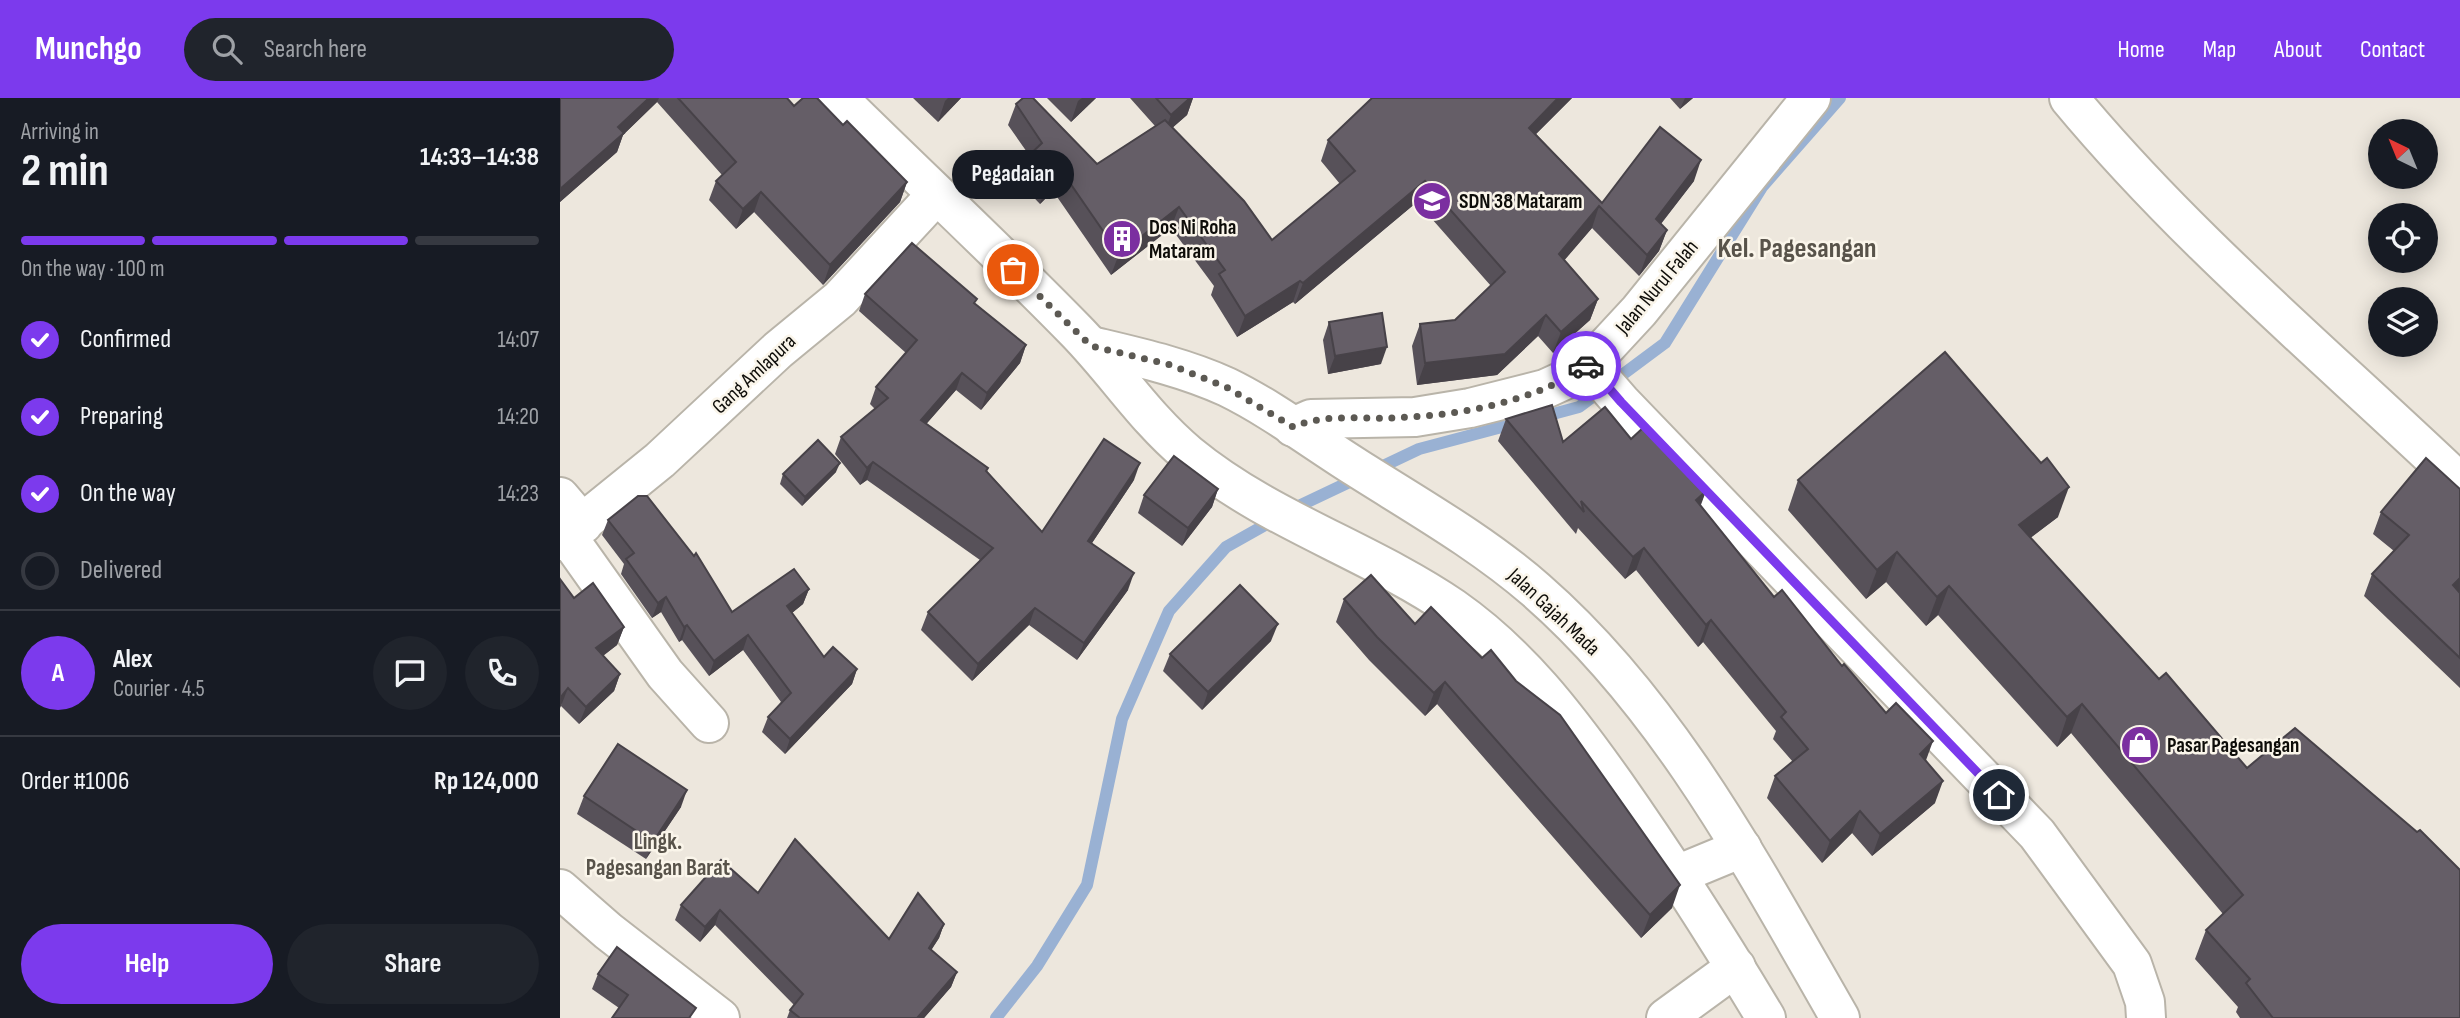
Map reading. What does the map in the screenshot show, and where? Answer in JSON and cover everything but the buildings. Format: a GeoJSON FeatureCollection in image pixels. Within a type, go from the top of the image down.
{"type":"FeatureCollection","features":[{"type":"Feature","properties":{"kind":"main road"},"geometry":{"type":"LineString","coordinates":[[838,98],[1091,346],[1144,414],[1227,485],[1449,606],[1489,634],[1520,663],[1570,723],[1679,874],[1766,1018]]}},
{"type":"Feature","properties":{"kind":"main road","name":"Jalan Nurul Falah"},"geometry":{"type":"LineString","coordinates":[[1293,427],[1311,419],[1415,417],[1470,408],[1545,389],[1592,368],[1811,98]]}},
{"type":"Feature","properties":{"kind":"main road"},"geometry":{"type":"LineString","coordinates":[[2069,98],[2130,165],[2255,293],[2460,483]]}},
{"type":"Feature","properties":{"kind":"main road","name":"Gang Amlapura"},"geometry":{"type":"LineString","coordinates":[[567,524],[660,460],[778,351],[840,299],[936,195]]}},
{"type":"Feature","properties":{"kind":"main road","name":"Jalan Gajah Mada"},"geometry":{"type":"LineString","coordinates":[[1091,346],[1182,369],[1228,388],[1392,490],[1514,572],[1574,626],[1639,700],[1704,788],[1742,848],[1840,1018]]}},
{"type":"Feature","properties":{"kind":"main road"},"geometry":{"type":"LineString","coordinates":[[1592,368],[1621,402],[2037,834],[2132,964],[2145,1002],[2147,1018]]}},
{"type":"Feature","properties":{"kind":"main road"},"geometry":{"type":"LineString","coordinates":[[567,524],[665,674],[709,723]]}},
{"type":"Feature","properties":{"kind":"main road"},"geometry":{"type":"LineString","coordinates":[[1679,874],[1742,848]]}},
{"type":"Feature","properties":{"kind":"main road"},"geometry":{"type":"LineString","coordinates":[[563,898],[720,1018]]}},
{"type":"Feature","properties":{"kind":"main road"},"geometry":{"type":"LineString","coordinates":[[1666,1018],[1735,967]]}},
{"type":"Feature","properties":{"kind":"waterway"},"geometry":{"type":"LineString","coordinates":[[1538,418],[1579,407],[1665,343],[1762,187],[1840,98]]}},
{"type":"Feature","properties":{"kind":"waterway"},"geometry":{"type":"LineString","coordinates":[[996,1018],[1037,966],[1087,885],[1122,719],[1169,611],[1226,547],[1301,505],[1419,449],[1517,423]]}},
{"type":"Feature","properties":{"kind":"way so far"},"geometry":{"type":"LineString","coordinates":[[1013,270],[1091,346],[1171,365],[1228,388],[1293,427],[1311,419],[1415,417],[1470,408],[1545,389],[1569,378],[1586,366]]}},
{"type":"Feature","properties":{"kind":"place","name":"SDN 38 Mataram"},"geometry":{"type":"Point","coordinates":[1432,201]}},
{"type":"Feature","properties":{"kind":"place","name":"Dos Ni Roha Mataram"},"geometry":{"type":"Point","coordinates":[1122,239]}},
{"type":"Feature","properties":{"kind":"place","name":"Pegadaian"},"geometry":{"type":"Point","coordinates":[1013,270]}},
{"type":"Feature","properties":{"kind":"place","name":"Pasar Pagesangan"},"geometry":{"type":"Point","coordinates":[2140,745]}},
{"type":"Feature","properties":{"kind":"district","name":"Kel. Pagesangan"},"geometry":{"type":"Point","coordinates":[1797,248]}},
{"type":"Feature","properties":{"kind":"district","name":"Lingk. Pagesangan Barat"},"geometry":{"type":"Point","coordinates":[658,855]}},
{"type":"Feature","properties":{"kind":"route"},"geometry":{"type":"LineString","coordinates":[[1586,366],[1589,365],[1595,371],[1621,402],[1999,795]]}}]}
